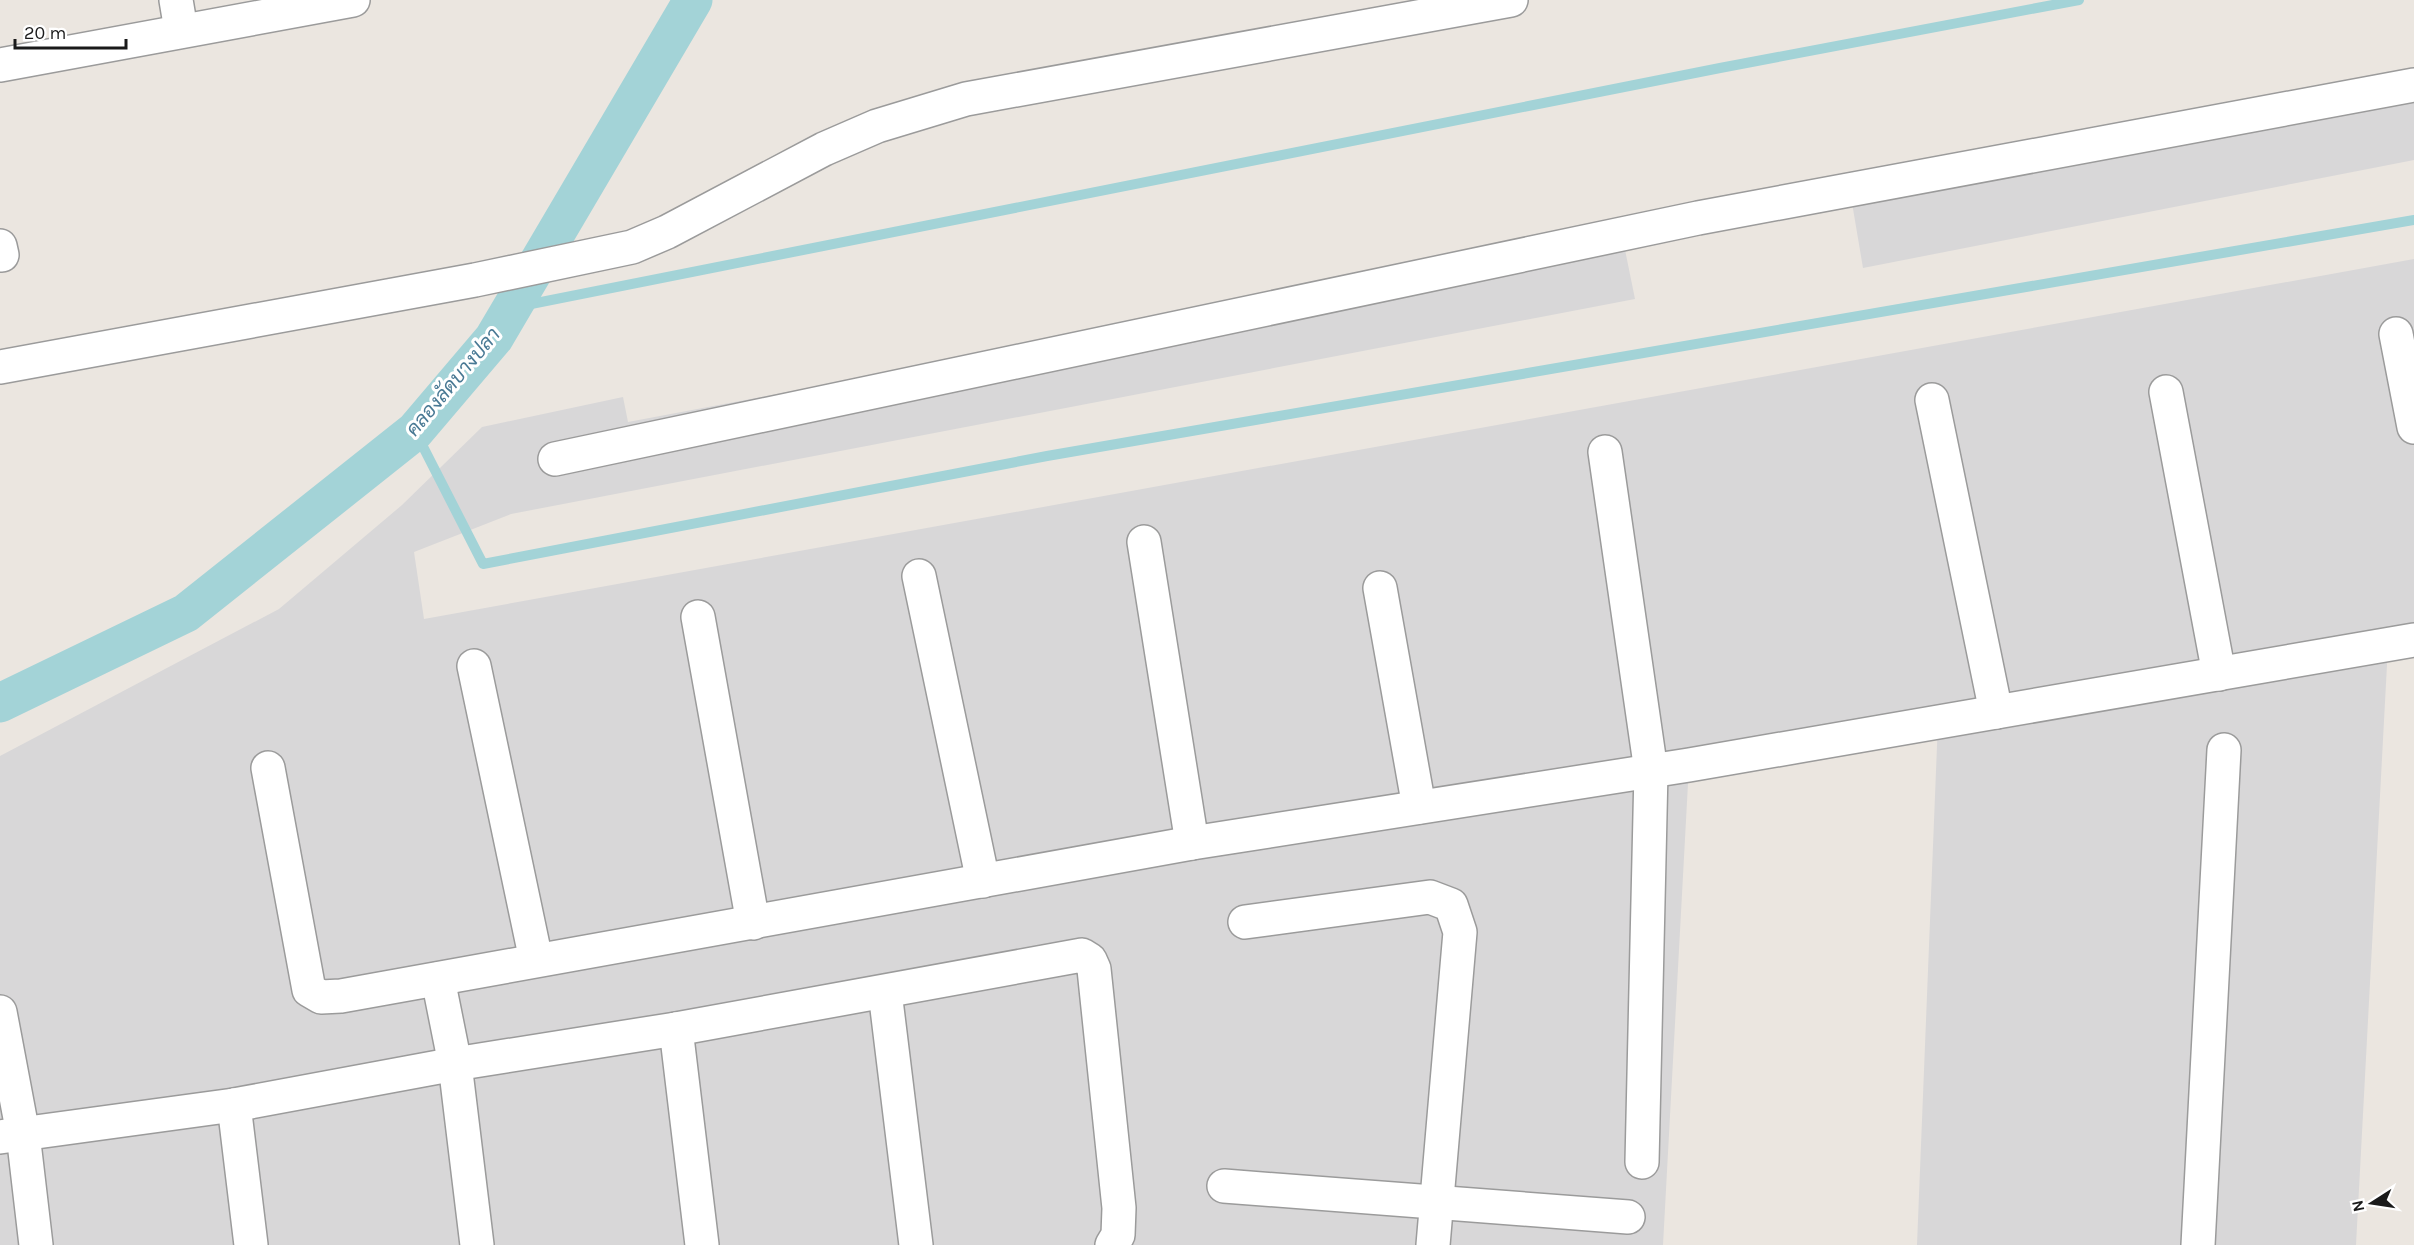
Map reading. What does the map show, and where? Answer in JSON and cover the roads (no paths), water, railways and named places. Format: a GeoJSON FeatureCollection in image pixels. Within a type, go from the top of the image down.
{"type":"FeatureCollection","features":[{"type":"Feature","properties":{"kind":"street"},"geometry":{"type":"LineString","coordinates":[[0,65],[179,15],[352,0]]}},
{"type":"Feature","properties":{"kind":"street"},"geometry":{"type":"LineString","coordinates":[[0,367],[475,280],[632,247],[667,232],[824,149],[877,126],[966,99],[1511,0]]}},
{"type":"Feature","properties":{"kind":"street"},"geometry":{"type":"LineString","coordinates":[[555,459],[1720,214],[2414,85]]}},
{"type":"Feature","properties":{"kind":"street"},"geometry":{"type":"LineString","coordinates":[[2397,334],[2414,427]]}},
{"type":"Feature","properties":{"kind":"street"},"geometry":{"type":"LineString","coordinates":[[2166,392],[2219,674]]}},
{"type":"Feature","properties":{"kind":"street"},"geometry":{"type":"LineString","coordinates":[[1932,400],[1996,712]]}},
{"type":"Feature","properties":{"kind":"street"},"geometry":{"type":"LineString","coordinates":[[1605,452],[1651,771],[1642,1162]]}},
{"type":"Feature","properties":{"kind":"street"},"geometry":{"type":"LineString","coordinates":[[1144,542],[1192,843]]}},
{"type":"Feature","properties":{"kind":"street"},"geometry":{"type":"LineString","coordinates":[[919,576],[983,881]]}},
{"type":"Feature","properties":{"kind":"street"},"geometry":{"type":"LineString","coordinates":[[1380,588],[1419,807]]}},
{"type":"Feature","properties":{"kind":"street"},"geometry":{"type":"LineString","coordinates":[[698,617],[753,923]]}},
{"type":"Feature","properties":{"kind":"street"},"geometry":{"type":"LineString","coordinates":[[268,768],[309,990],[321,997],[341,996],[1192,843],[1651,771],[2414,640]]}},
{"type":"Feature","properties":{"kind":"street"},"geometry":{"type":"LineString","coordinates":[[474,666],[536,960]]}},
{"type":"Feature","properties":{"kind":"street"},"geometry":{"type":"LineString","coordinates":[[2198,1245],[2224,750]]}},
{"type":"Feature","properties":{"kind":"street"},"geometry":{"type":"LineString","coordinates":[[1245,922],[1430,897],[1451,905],[1460,932],[1433,1245]]}},
{"type":"Feature","properties":{"kind":"street"},"geometry":{"type":"LineString","coordinates":[[11,1135],[234,1105],[455,1064],[676,1029],[1082,955],[1090,960],[1094,969],[1119,1208],[1118,1235],[1112,1245]]}},
{"type":"Feature","properties":{"kind":"street"},"geometry":{"type":"LineString","coordinates":[[438,979],[455,1064],[477,1245]]}},
{"type":"Feature","properties":{"kind":"street"},"geometry":{"type":"LineString","coordinates":[[885,992],[916,1245]]}},
{"type":"Feature","properties":{"kind":"street"},"geometry":{"type":"LineString","coordinates":[[0,1012],[11,1135],[36,1245]]}},
{"type":"Feature","properties":{"kind":"street"},"geometry":{"type":"LineString","coordinates":[[676,1029],[702,1245]]}},
{"type":"Feature","properties":{"kind":"street"},"geometry":{"type":"LineString","coordinates":[[234,1105],[251,1245]]}},
{"type":"Feature","properties":{"kind":"street"},"geometry":{"type":"LineString","coordinates":[[1224,1186],[1628,1217]]}},
{"type":"Feature","properties":{"kind":"waterway","name":"คลองลัดบางปลา"},"geometry":{"type":"LineString","coordinates":[[0,703],[186,613],[415,431],[494,338],[693,0]]}},
{"type":"Feature","properties":{"kind":"waterway"},"geometry":{"type":"LineString","coordinates":[[511,308],[1720,68],[2079,0]]}},
{"type":"Feature","properties":{"kind":"waterway"},"geometry":{"type":"LineString","coordinates":[[415,431],[483,564],[1047,456],[2414,220]]}}]}
